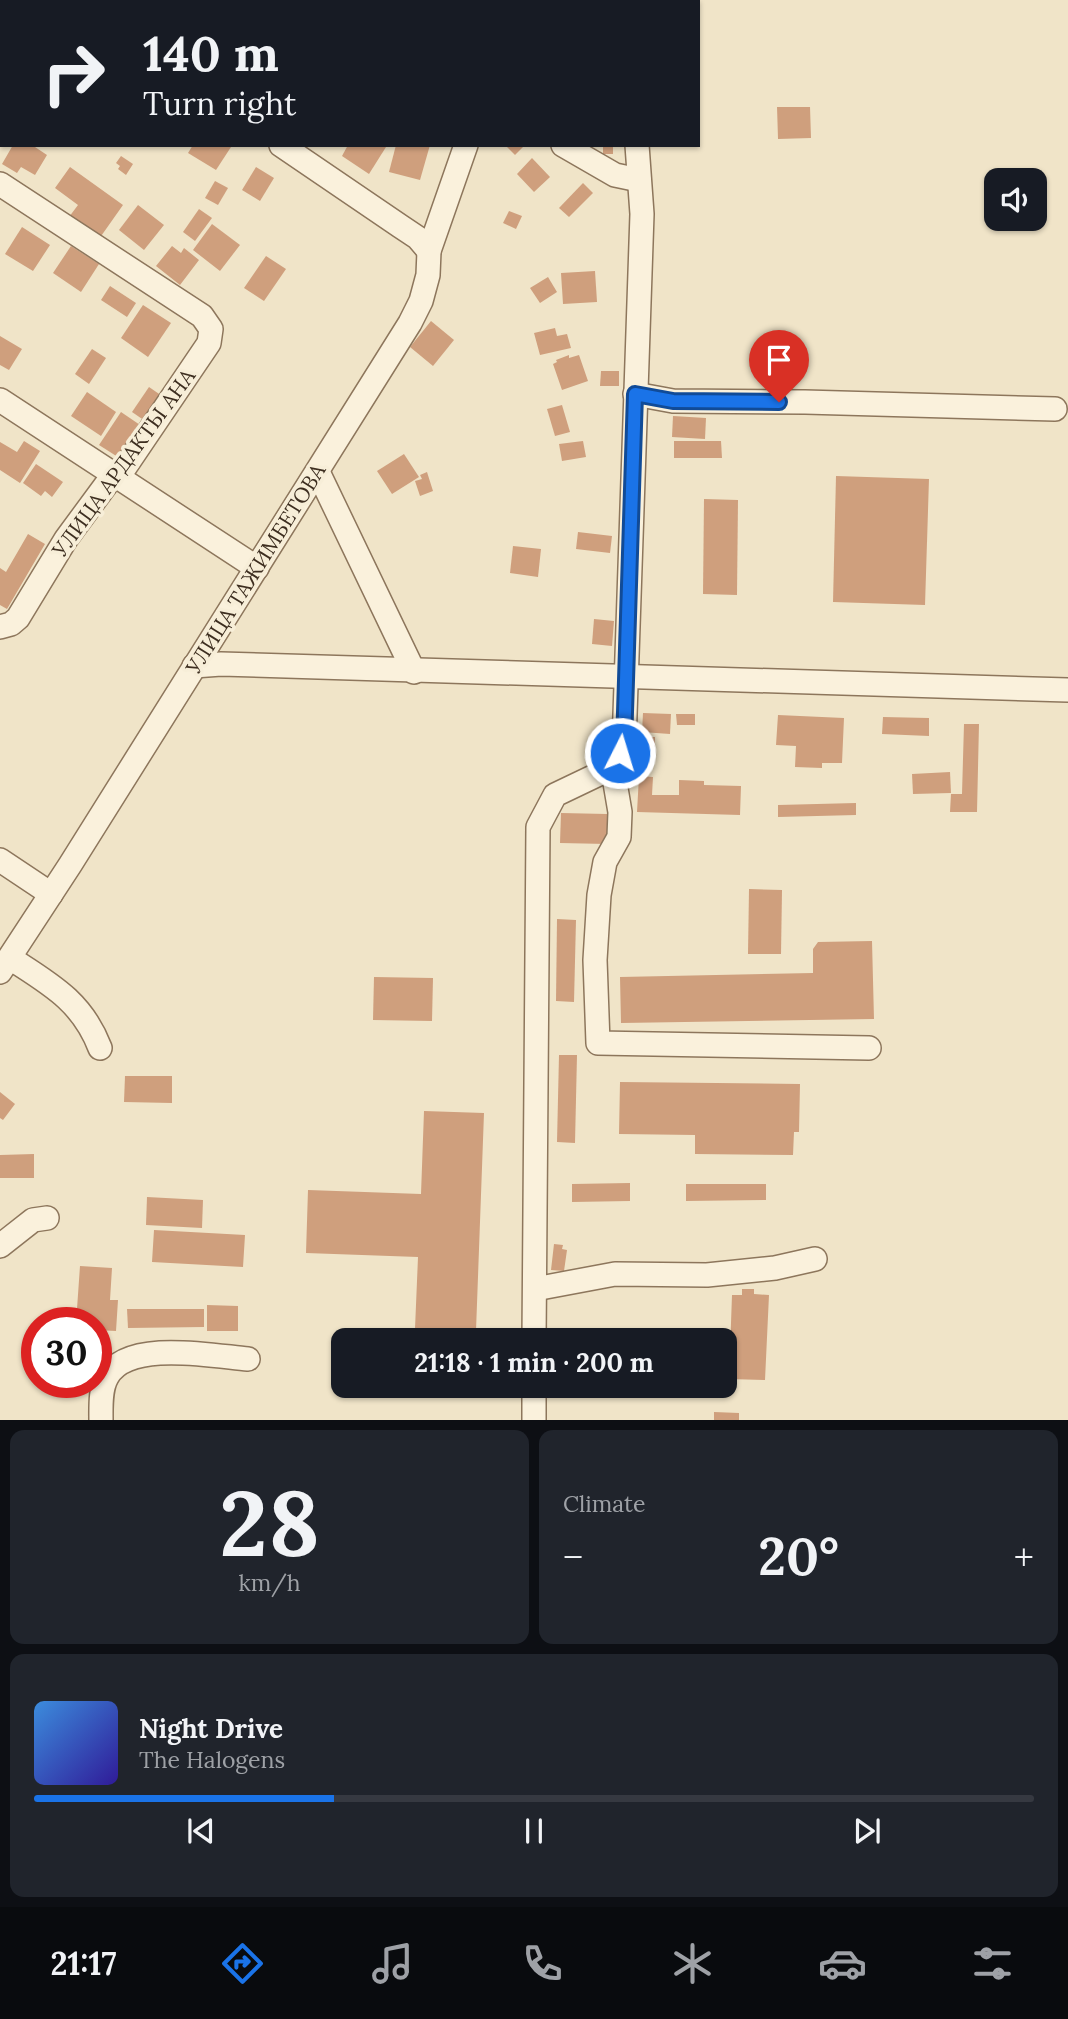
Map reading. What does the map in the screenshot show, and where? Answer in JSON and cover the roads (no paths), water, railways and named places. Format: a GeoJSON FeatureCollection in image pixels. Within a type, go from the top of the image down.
{"type":"FeatureCollection","features":[{"type":"Feature","properties":{"kind":"street"},"geometry":{"type":"LineString","coordinates":[[284,147],[400,226],[429,251]]}},
{"type":"Feature","properties":{"kind":"street","name":"УЛИЦА ТАЖИМБЕТОВА"},"geometry":{"type":"LineString","coordinates":[[5,965],[410,323],[421,301],[428,275],[429,251],[465,147]]}},
{"type":"Feature","properties":{"kind":"street"},"geometry":{"type":"LineString","coordinates":[[566,147],[615,175],[639,180]]}},
{"type":"Feature","properties":{"kind":"street"},"geometry":{"type":"LineString","coordinates":[[534,1328],[538,827],[555,795],[586,782],[612,765],[624,744],[642,214],[637,147]]}},
{"type":"Feature","properties":{"kind":"street","name":"УЛИЦА АРДАКТЫ АНА"},"geometry":{"type":"LineString","coordinates":[[0,184],[202,316],[211,329],[209,343],[127,465],[108,482],[66,539],[18,618],[11,624],[0,627]]}},
{"type":"Feature","properties":{"kind":"street"},"geometry":{"type":"LineString","coordinates":[[635,394],[673,401],[1055,409]]}},
{"type":"Feature","properties":{"kind":"street"},"geometry":{"type":"LineString","coordinates":[[0,400],[257,568]]}},
{"type":"Feature","properties":{"kind":"street"},"geometry":{"type":"LineString","coordinates":[[318,472],[414,671]]}},
{"type":"Feature","properties":{"kind":"street"},"geometry":{"type":"LineString","coordinates":[[194,666],[221,664],[1068,690]]}},
{"type":"Feature","properties":{"kind":"street"},"geometry":{"type":"LineString","coordinates":[[612,765],[620,813],[620,838],[606,862],[599,895],[595,960],[598,1042],[869,1048]]}},
{"type":"Feature","properties":{"kind":"street"},"geometry":{"type":"LineString","coordinates":[[0,860],[51,894]]}},
{"type":"Feature","properties":{"kind":"street"},"geometry":{"type":"LineString","coordinates":[[5,965],[59,989],[79,1009],[93,1030],[100,1048]]}},
{"type":"Feature","properties":{"kind":"street"},"geometry":{"type":"LineString","coordinates":[[0,1246],[33,1220],[47,1218]]}},
{"type":"Feature","properties":{"kind":"street"},"geometry":{"type":"LineString","coordinates":[[535,1289],[615,1274],[707,1275],[775,1268],[815,1259]]}},
{"type":"Feature","properties":{"kind":"street"},"geometry":{"type":"LineString","coordinates":[[101,1420],[101,1404],[107,1377],[126,1360],[156,1353],[248,1359]]}},
{"type":"Feature","properties":{"kind":"street"},"geometry":{"type":"LineString","coordinates":[[534,1398],[534,1420]]}}]}
